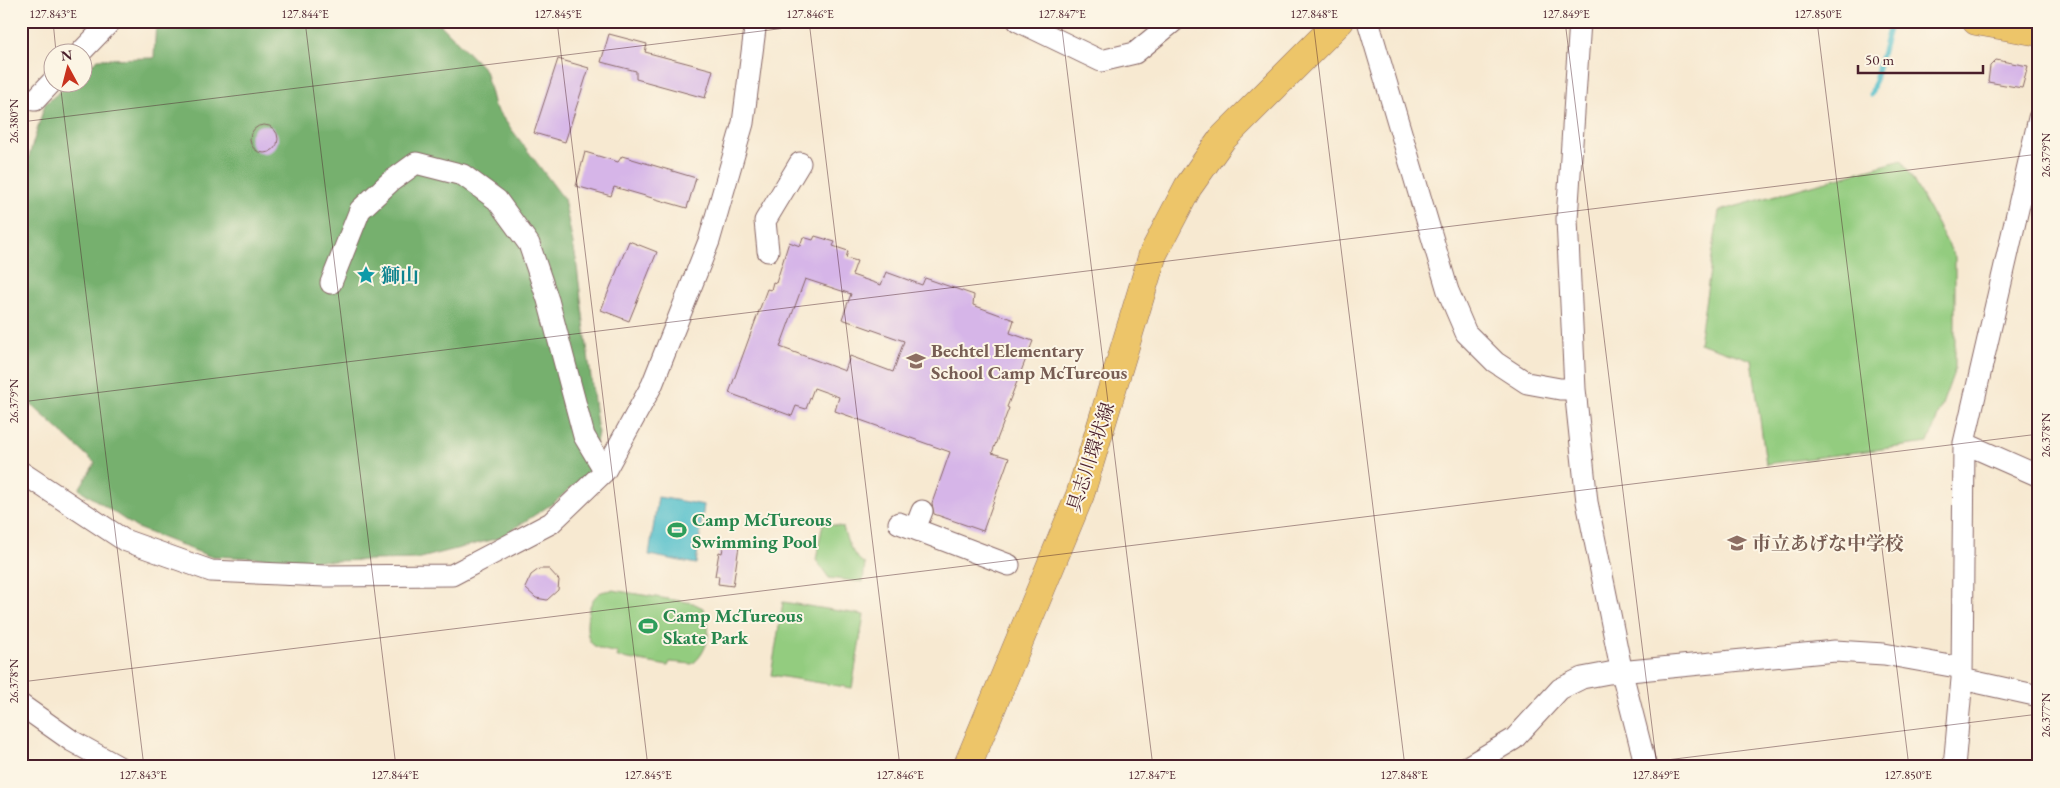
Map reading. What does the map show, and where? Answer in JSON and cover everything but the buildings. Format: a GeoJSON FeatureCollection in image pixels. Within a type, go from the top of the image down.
{"type":"FeatureCollection","features":[{"type":"Feature","properties":{"kind":"main road","name":"具志川環状線"},"geometry":{"type":"LineString","coordinates":[[967,767],[1080,495],[1153,254],[1188,188],[1222,139],[1340,21]]}},
{"type":"Feature","properties":{"kind":"main road"},"geometry":{"type":"LineString","coordinates":[[1976,21],[2039,32]]}},
{"type":"Feature","properties":{"kind":"street"},"geometry":{"type":"LineString","coordinates":[[91,42],[111,21]]}},
{"type":"Feature","properties":{"kind":"street"},"geometry":{"type":"LineString","coordinates":[[21,472],[124,540],[211,571],[325,576],[452,575],[551,523],[604,471],[652,385],[709,241],[743,123],[756,21]]}},
{"type":"Feature","properties":{"kind":"street"},"geometry":{"type":"LineString","coordinates":[[1018,21],[1101,61],[1135,53],[1174,21]]}},
{"type":"Feature","properties":{"kind":"street"},"geometry":{"type":"LineString","coordinates":[[1368,21],[1448,291],[1466,333],[1495,362],[1527,383],[1560,389],[1575,389]]}},
{"type":"Feature","properties":{"kind":"street"},"geometry":{"type":"LineString","coordinates":[[1580,21],[1567,220],[1575,389],[1587,502],[1622,673],[1646,767]]}},
{"type":"Feature","properties":{"kind":"street"},"geometry":{"type":"LineString","coordinates":[[21,98],[35,100],[43,92]]}},
{"type":"Feature","properties":{"kind":"street"},"geometry":{"type":"LineString","coordinates":[[1954,767],[1962,674],[1964,443],[2039,118]]}},
{"type":"Feature","properties":{"kind":"street"},"geometry":{"type":"LineString","coordinates":[[331,283],[360,210],[390,182],[416,163],[463,175],[497,200],[529,244],[548,300],[584,436],[604,471]]}},
{"type":"Feature","properties":{"kind":"street"},"geometry":{"type":"LineString","coordinates":[[768,251],[765,221],[800,164]]}},
{"type":"Feature","properties":{"kind":"street"},"geometry":{"type":"LineString","coordinates":[[1964,443],[2039,476]]}},
{"type":"Feature","properties":{"kind":"street"},"geometry":{"type":"LineString","coordinates":[[912,521],[1009,565]]}},
{"type":"Feature","properties":{"kind":"street"},"geometry":{"type":"LineString","coordinates":[[1468,767],[1514,739],[1560,689],[1582,678],[1622,673],[1835,651],[1884,654],[2039,696]]}},
{"type":"Feature","properties":{"kind":"street"},"geometry":{"type":"LineString","coordinates":[[21,705],[72,741],[119,767]]}},
{"type":"Feature","properties":{"kind":"green space"},"geometry":{"type":"Polygon","coordinates":[[[156,21],[437,21],[485,70],[494,106],[564,199],[576,259],[598,433],[590,471],[555,502],[499,538],[417,559],[332,561],[209,556],[137,528],[79,489],[95,463],[21,395],[21,182],[45,104],[59,92],[92,92],[92,64],[98,59],[154,58],[156,21]]]}},
{"type":"Feature","properties":{"kind":"green space"},"geometry":{"type":"Polygon","coordinates":[[[1902,160],[1955,257],[1955,369],[1928,443],[1766,464],[1752,360],[1699,343],[1719,211],[1902,160]]]}},
{"type":"Feature","properties":{"kind":"green space"},"geometry":{"type":"Polygon","coordinates":[[[823,523],[843,527],[853,552],[865,564],[863,582],[829,578],[816,560],[823,523]]]}},
{"type":"Feature","properties":{"kind":"green space","name":"Camp McTureous Skate Park"},"geometry":{"type":"Polygon","coordinates":[[[612,590],[693,603],[703,608],[708,623],[708,638],[706,646],[698,659],[692,664],[670,662],[668,666],[617,657],[618,653],[601,649],[592,644],[589,639],[587,626],[591,605],[599,594],[612,590]]]}},
{"type":"Feature","properties":{"kind":"green space"},"geometry":{"type":"Polygon","coordinates":[[[783,602],[864,615],[852,688],[771,675],[783,602]]]}},
{"type":"Feature","properties":{"kind":"water","name":"Camp McTureous Swimming Pool"},"geometry":{"type":"Polygon","coordinates":[[[658,497],[704,505],[696,564],[649,555],[658,497]]]}},
{"type":"Feature","properties":{"kind":"waterway"},"geometry":{"type":"LineString","coordinates":[[1871,95],[1889,29]]}},
{"type":"Feature","properties":{"kind":"place","name":"獅山"},"geometry":{"type":"Point","coordinates":[366,275]}},
{"type":"Feature","properties":{"kind":"place","name":"Bechtel Elementary School Camp McTureous"},"geometry":{"type":"Point","coordinates":[916,361]}},
{"type":"Feature","properties":{"kind":"place","name":"Camp McTureous Swimming Pool"},"geometry":{"type":"Point","coordinates":[677,530]}},
{"type":"Feature","properties":{"kind":"place","name":"市立あげな中学校"},"geometry":{"type":"Point","coordinates":[1737,543]}},
{"type":"Feature","properties":{"kind":"place","name":"Camp McTureous Skate Park"},"geometry":{"type":"Point","coordinates":[648,626]}}]}
